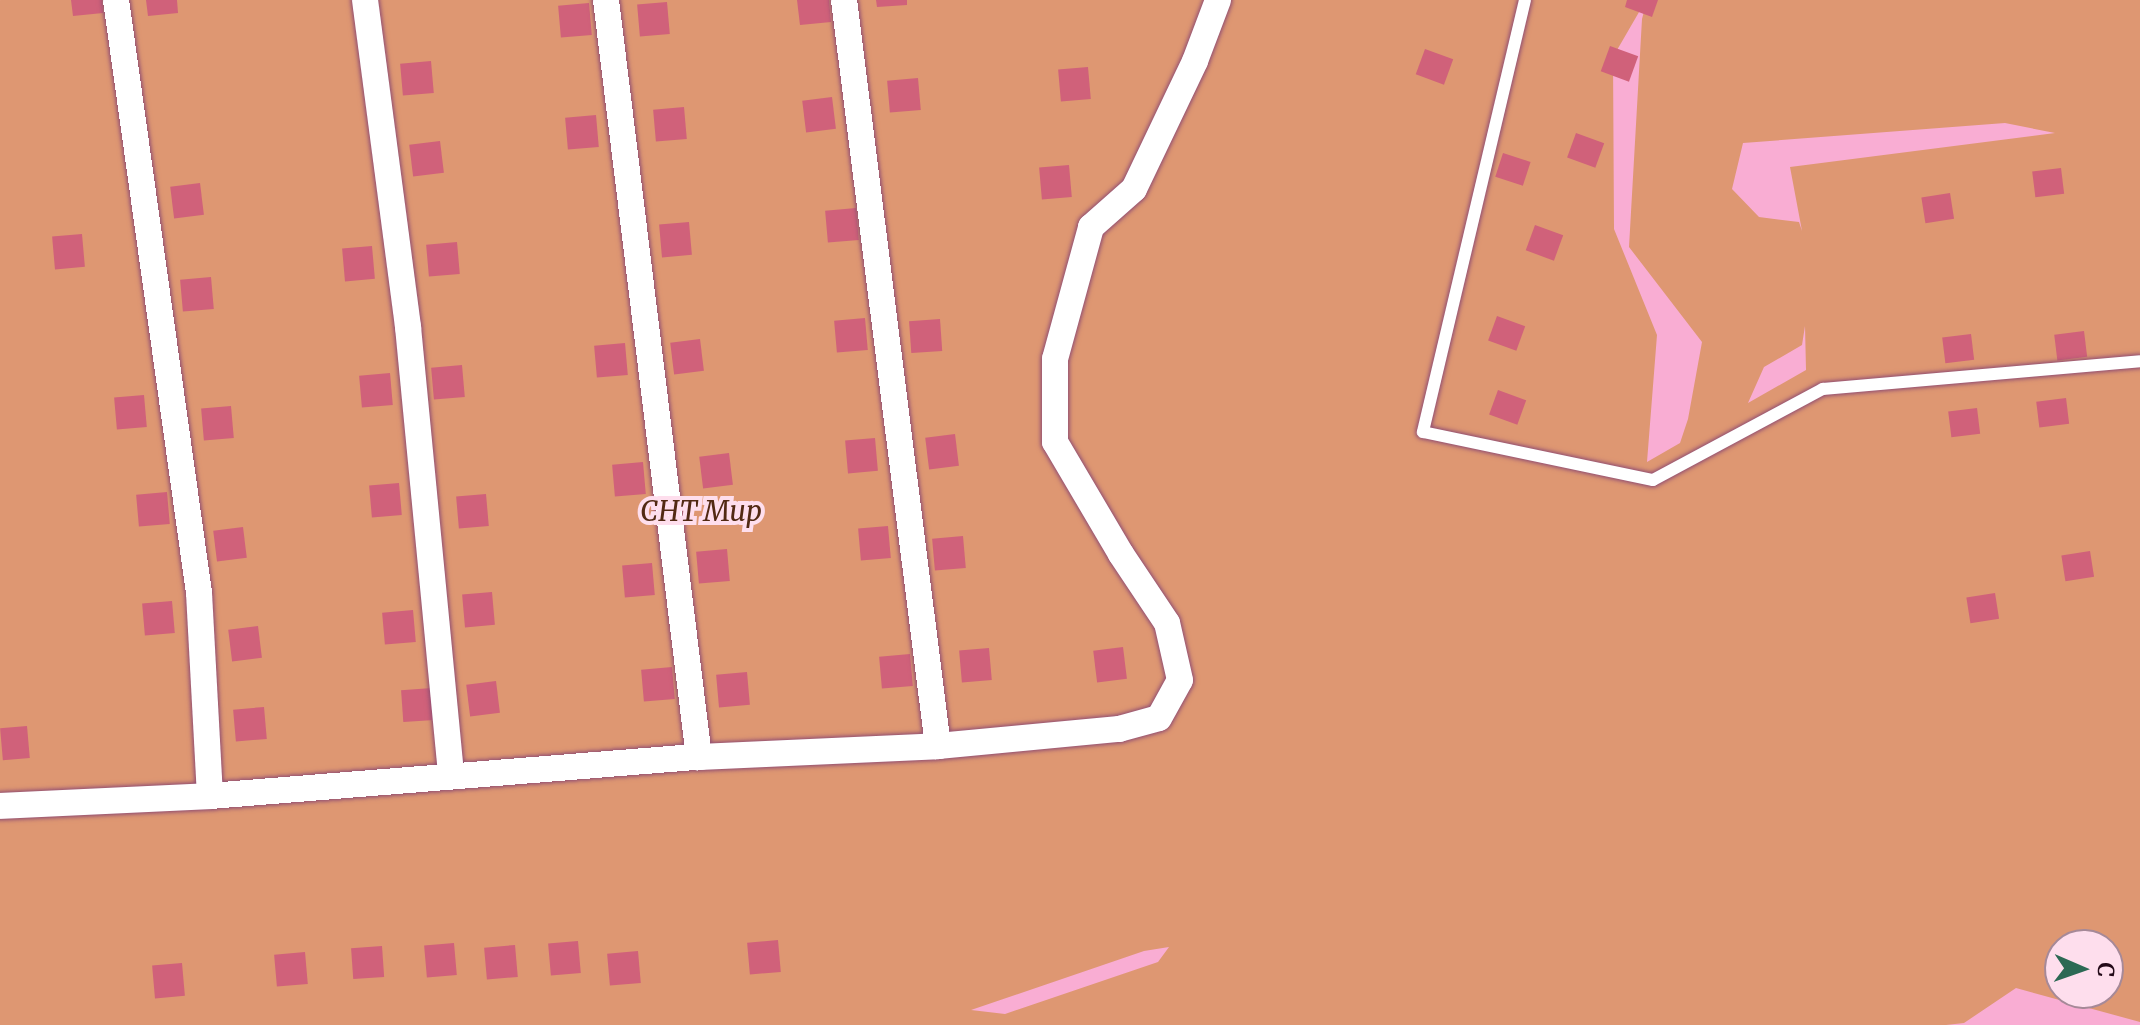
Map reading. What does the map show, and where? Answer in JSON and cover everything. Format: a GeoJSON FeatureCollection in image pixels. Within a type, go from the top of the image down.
{"type":"FeatureCollection","features":[{"type":"Feature","properties":{"kind":"street"},"geometry":{"type":"LineString","coordinates":[[116,0],[199,593],[210,796]]}},
{"type":"Feature","properties":{"kind":"street"},"geometry":{"type":"LineString","coordinates":[[365,0],[408,327],[451,775]]}},
{"type":"Feature","properties":{"kind":"street"},"geometry":{"type":"LineString","coordinates":[[606,0],[699,757]]}},
{"type":"Feature","properties":{"kind":"street"},"geometry":{"type":"LineString","coordinates":[[844,0],[938,746]]}},
{"type":"Feature","properties":{"kind":"street"},"geometry":{"type":"LineString","coordinates":[[0,806],[210,796],[699,757],[938,746],[1119,729],[1159,718],[1180,680],[1167,623],[1055,442],[1055,359],[1091,227],[1134,189],[1195,61],[1218,0]]}},
{"type":"Feature","properties":{"kind":"lane"},"geometry":{"type":"LineString","coordinates":[[1525,0],[1423,432],[1653,480],[1823,389],[2140,361]]}},
{"type":"Feature","properties":{"kind":"green space","name":"СНТ Мир"},"geometry":{"type":"Polygon","coordinates":[[[0,0],[1646,0],[1613,57],[1614,229],[1657,335],[1647,462],[1680,443],[1688,419],[1702,342],[1629,247],[1642,19],[1647,0],[2140,0],[2140,1022],[2093,1009],[2124,1009],[2124,929],[2044,929],[2044,996],[2016,988],[1964,1023],[0,1025],[0,0]],[[2005,123],[1743,143],[1732,189],[1759,217],[1799,222],[1802,231],[1790,167],[2055,133],[2005,123]],[[1805,326],[1802,345],[1764,367],[1748,403],[1806,370],[1805,326]],[[1169,947],[1144,951],[971,1010],[1005,1014],[1158,962],[1169,947]]]}},
{"type":"Feature","properties":{"kind":"building"},"geometry":{"type":"Polygon","coordinates":[[[71,0],[102,0],[103,13],[73,16],[71,0]]]}},
{"type":"Feature","properties":{"kind":"building"},"geometry":{"type":"Polygon","coordinates":[[[146,0],[177,0],[178,13],[148,16],[146,0]]]}},
{"type":"Feature","properties":{"kind":"building"},"geometry":{"type":"Polygon","coordinates":[[[797,0],[829,0],[831,22],[800,25],[797,0]]]}},
{"type":"Feature","properties":{"kind":"building"},"geometry":{"type":"Polygon","coordinates":[[[876,0],[907,0],[907,5],[877,7],[876,0]]]}},
{"type":"Feature","properties":{"kind":"building"},"geometry":{"type":"Polygon","coordinates":[[[1627,0],[1658,0],[1652,17],[1625,7],[1627,0]]]}},
{"type":"Feature","properties":{"kind":"building"},"geometry":{"type":"Polygon","coordinates":[[[667,2],[670,34],[640,36],[637,5],[667,2]]]}},
{"type":"Feature","properties":{"kind":"building"},"geometry":{"type":"Polygon","coordinates":[[[589,3],[592,35],[561,38],[558,6],[589,3]]]}},
{"type":"Feature","properties":{"kind":"building"},"geometry":{"type":"Polygon","coordinates":[[[1610,46],[1638,56],[1629,82],[1601,71],[1610,46]]]}},
{"type":"Feature","properties":{"kind":"building"},"geometry":{"type":"Polygon","coordinates":[[[1425,49],[1453,59],[1444,85],[1416,74],[1425,49]]]}},
{"type":"Feature","properties":{"kind":"building"},"geometry":{"type":"Polygon","coordinates":[[[431,61],[434,93],[403,96],[400,64],[431,61]]]}},
{"type":"Feature","properties":{"kind":"building"},"geometry":{"type":"Polygon","coordinates":[[[1088,67],[1091,99],[1061,101],[1058,70],[1088,67]]]}},
{"type":"Feature","properties":{"kind":"building"},"geometry":{"type":"Polygon","coordinates":[[[918,78],[921,110],[890,113],[887,81],[918,78]]]}},
{"type":"Feature","properties":{"kind":"building"},"geometry":{"type":"Polygon","coordinates":[[[832,97],[836,129],[806,132],[802,101],[832,97]]]}},
{"type":"Feature","properties":{"kind":"building"},"geometry":{"type":"Polygon","coordinates":[[[684,107],[687,139],[656,142],[653,110],[684,107]]]}},
{"type":"Feature","properties":{"kind":"building"},"geometry":{"type":"Polygon","coordinates":[[[596,115],[599,147],[568,150],[565,118],[596,115]]]}},
{"type":"Feature","properties":{"kind":"building"},"geometry":{"type":"Polygon","coordinates":[[[1576,133],[1604,143],[1595,168],[1567,157],[1576,133]]]}},
{"type":"Feature","properties":{"kind":"building"},"geometry":{"type":"Polygon","coordinates":[[[440,141],[444,173],[413,177],[409,145],[440,141]]]}},
{"type":"Feature","properties":{"kind":"building"},"geometry":{"type":"Polygon","coordinates":[[[1503,153],[1531,162],[1523,186],[1495,177],[1503,153]]]}},
{"type":"Feature","properties":{"kind":"building"},"geometry":{"type":"Polygon","coordinates":[[[1069,165],[1072,197],[1042,199],[1039,168],[1069,165]]]}},
{"type":"Feature","properties":{"kind":"building"},"geometry":{"type":"Polygon","coordinates":[[[2061,168],[2064,194],[2035,197],[2032,172],[2061,168]]]}},
{"type":"Feature","properties":{"kind":"building"},"geometry":{"type":"Polygon","coordinates":[[[200,183],[204,215],[174,218],[170,187],[200,183]]]}},
{"type":"Feature","properties":{"kind":"building"},"geometry":{"type":"Polygon","coordinates":[[[1950,193],[1954,219],[1925,223],[1921,198],[1950,193]]]}},
{"type":"Feature","properties":{"kind":"building"},"geometry":{"type":"Polygon","coordinates":[[[856,208],[859,240],[828,243],[825,211],[856,208]]]}},
{"type":"Feature","properties":{"kind":"building"},"geometry":{"type":"Polygon","coordinates":[[[689,222],[692,255],[662,257],[659,225],[689,222]]]}},
{"type":"Feature","properties":{"kind":"building"},"geometry":{"type":"Polygon","coordinates":[[[1535,225],[1563,235],[1554,261],[1526,250],[1535,225]]]}},
{"type":"Feature","properties":{"kind":"building"},"geometry":{"type":"Polygon","coordinates":[[[82,234],[85,267],[55,269],[52,237],[82,234]]]}},
{"type":"Feature","properties":{"kind":"building"},"geometry":{"type":"Polygon","coordinates":[[[457,242],[460,274],[429,277],[426,245],[457,242]]]}},
{"type":"Feature","properties":{"kind":"building"},"geometry":{"type":"Polygon","coordinates":[[[372,246],[375,279],[345,281],[342,249],[372,246]]]}},
{"type":"Feature","properties":{"kind":"building"},"geometry":{"type":"Polygon","coordinates":[[[211,277],[214,309],[183,312],[180,280],[211,277]]]}},
{"type":"Feature","properties":{"kind":"building"},"geometry":{"type":"Polygon","coordinates":[[[1497,316],[1525,326],[1516,351],[1488,340],[1497,316]]]}},
{"type":"Feature","properties":{"kind":"building"},"geometry":{"type":"Polygon","coordinates":[[[865,318],[868,350],[837,353],[834,321],[865,318]]]}},
{"type":"Feature","properties":{"kind":"building"},"geometry":{"type":"Polygon","coordinates":[[[940,319],[942,351],[911,353],[909,321],[940,319]]]}},
{"type":"Feature","properties":{"kind":"building"},"geometry":{"type":"Polygon","coordinates":[[[2084,331],[2087,357],[2057,360],[2054,335],[2084,331]]]}},
{"type":"Feature","properties":{"kind":"building"},"geometry":{"type":"Polygon","coordinates":[[[1971,334],[1974,360],[1945,363],[1942,338],[1971,334]]]}},
{"type":"Feature","properties":{"kind":"building"},"geometry":{"type":"Polygon","coordinates":[[[700,339],[704,371],[674,374],[670,343],[700,339]]]}},
{"type":"Feature","properties":{"kind":"building"},"geometry":{"type":"Polygon","coordinates":[[[625,343],[628,375],[597,378],[594,346],[625,343]]]}},
{"type":"Feature","properties":{"kind":"building"},"geometry":{"type":"Polygon","coordinates":[[[462,365],[465,397],[434,400],[431,368],[462,365]]]}},
{"type":"Feature","properties":{"kind":"building"},"geometry":{"type":"Polygon","coordinates":[[[390,373],[393,405],[362,408],[359,376],[390,373]]]}},
{"type":"Feature","properties":{"kind":"building"},"geometry":{"type":"Polygon","coordinates":[[[1498,390],[1526,400],[1517,425],[1489,414],[1498,390]]]}},
{"type":"Feature","properties":{"kind":"building"},"geometry":{"type":"Polygon","coordinates":[[[144,395],[147,427],[117,429],[114,398],[144,395]]]}},
{"type":"Feature","properties":{"kind":"building"},"geometry":{"type":"Polygon","coordinates":[[[2066,398],[2069,424],[2039,427],[2036,402],[2066,398]]]}},
{"type":"Feature","properties":{"kind":"building"},"geometry":{"type":"Polygon","coordinates":[[[231,406],[234,438],[204,440],[201,409],[231,406]]]}},
{"type":"Feature","properties":{"kind":"building"},"geometry":{"type":"Polygon","coordinates":[[[1977,408],[1980,434],[1951,437],[1948,412],[1977,408]]]}},
{"type":"Feature","properties":{"kind":"building"},"geometry":{"type":"Polygon","coordinates":[[[955,434],[959,466],[929,469],[925,438],[955,434]]]}},
{"type":"Feature","properties":{"kind":"building"},"geometry":{"type":"Polygon","coordinates":[[[875,438],[878,471],[848,473],[845,441],[875,438]]]}},
{"type":"Feature","properties":{"kind":"building"},"geometry":{"type":"Polygon","coordinates":[[[729,453],[733,485],[703,488],[699,457],[729,453]]]}},
{"type":"Feature","properties":{"kind":"building"},"geometry":{"type":"Polygon","coordinates":[[[643,462],[646,494],[615,497],[612,465],[643,462]]]}},
{"type":"Feature","properties":{"kind":"building"},"geometry":{"type":"Polygon","coordinates":[[[399,483],[402,515],[372,517],[369,486],[399,483]]]}},
{"type":"Feature","properties":{"kind":"building"},"geometry":{"type":"Polygon","coordinates":[[[167,492],[170,524],[139,527],[136,495],[167,492]]]}},
{"type":"Feature","properties":{"kind":"building"},"geometry":{"type":"Polygon","coordinates":[[[486,494],[489,526],[459,528],[456,497],[486,494]]]}},
{"type":"Feature","properties":{"kind":"building"},"geometry":{"type":"Polygon","coordinates":[[[888,526],[891,558],[861,560],[858,529],[888,526]]]}},
{"type":"Feature","properties":{"kind":"building"},"geometry":{"type":"Polygon","coordinates":[[[243,527],[247,558],[217,561],[213,531],[243,527]]]}},
{"type":"Feature","properties":{"kind":"building"},"geometry":{"type":"Polygon","coordinates":[[[963,536],[966,568],[935,571],[932,539],[963,536]]]}},
{"type":"Feature","properties":{"kind":"building"},"geometry":{"type":"Polygon","coordinates":[[[727,549],[730,581],[699,584],[696,552],[727,549]]]}},
{"type":"Feature","properties":{"kind":"building"},"geometry":{"type":"Polygon","coordinates":[[[2090,551],[2094,577],[2065,581],[2061,556],[2090,551]]]}},
{"type":"Feature","properties":{"kind":"building"},"geometry":{"type":"Polygon","coordinates":[[[652,563],[655,595],[625,597],[622,566],[652,563]]]}},
{"type":"Feature","properties":{"kind":"building"},"geometry":{"type":"Polygon","coordinates":[[[492,592],[495,625],[465,627],[462,595],[492,592]]]}},
{"type":"Feature","properties":{"kind":"building"},"geometry":{"type":"Polygon","coordinates":[[[1995,593],[1999,619],[1970,623],[1966,598],[1995,593]]]}},
{"type":"Feature","properties":{"kind":"building"},"geometry":{"type":"Polygon","coordinates":[[[172,601],[175,633],[145,635],[142,604],[172,601]]]}},
{"type":"Feature","properties":{"kind":"building"},"geometry":{"type":"Polygon","coordinates":[[[413,610],[416,642],[385,645],[382,613],[413,610]]]}},
{"type":"Feature","properties":{"kind":"building"},"geometry":{"type":"Polygon","coordinates":[[[258,626],[262,658],[232,661],[228,630],[258,626]]]}},
{"type":"Feature","properties":{"kind":"building"},"geometry":{"type":"Polygon","coordinates":[[[1123,647],[1127,679],[1097,682],[1093,651],[1123,647]]]}},
{"type":"Feature","properties":{"kind":"building"},"geometry":{"type":"Polygon","coordinates":[[[989,648],[992,680],[962,682],[959,651],[989,648]]]}},
{"type":"Feature","properties":{"kind":"building"},"geometry":{"type":"Polygon","coordinates":[[[910,654],[913,686],[882,689],[879,657],[910,654]]]}},
{"type":"Feature","properties":{"kind":"building"},"geometry":{"type":"Polygon","coordinates":[[[672,667],[675,699],[644,702],[641,670],[672,667]]]}},
{"type":"Feature","properties":{"kind":"building"},"geometry":{"type":"Polygon","coordinates":[[[747,672],[750,705],[719,708],[716,675],[747,672]]]}},
{"type":"Feature","properties":{"kind":"building"},"geometry":{"type":"Polygon","coordinates":[[[496,681],[500,713],[470,716],[466,685],[496,681]]]}},
{"type":"Feature","properties":{"kind":"building"},"geometry":{"type":"Polygon","coordinates":[[[432,688],[434,720],[403,722],[401,690],[432,688]]]}},
{"type":"Feature","properties":{"kind":"building"},"geometry":{"type":"Polygon","coordinates":[[[264,707],[267,739],[236,742],[233,710],[264,707]]]}},
{"type":"Feature","properties":{"kind":"building"},"geometry":{"type":"Polygon","coordinates":[[[27,726],[30,758],[3,760],[0,728],[27,726]]]}},
{"type":"Feature","properties":{"kind":"building"},"geometry":{"type":"Polygon","coordinates":[[[778,940],[781,972],[750,975],[747,943],[778,940]]]}},
{"type":"Feature","properties":{"kind":"building"},"geometry":{"type":"Polygon","coordinates":[[[578,941],[581,973],[551,975],[548,944],[578,941]]]}},
{"type":"Feature","properties":{"kind":"building"},"geometry":{"type":"Polygon","coordinates":[[[454,943],[457,975],[427,977],[424,946],[454,943]]]}},
{"type":"Feature","properties":{"kind":"building"},"geometry":{"type":"Polygon","coordinates":[[[515,945],[518,977],[487,980],[484,948],[515,945]]]}},
{"type":"Feature","properties":{"kind":"building"},"geometry":{"type":"Polygon","coordinates":[[[382,946],[384,977],[353,979],[351,948],[382,946]]]}},
{"type":"Feature","properties":{"kind":"building"},"geometry":{"type":"Polygon","coordinates":[[[638,951],[641,983],[610,986],[607,954],[638,951]]]}},
{"type":"Feature","properties":{"kind":"building"},"geometry":{"type":"Polygon","coordinates":[[[305,952],[308,984],[277,987],[274,955],[305,952]]]}},
{"type":"Feature","properties":{"kind":"building"},"geometry":{"type":"Polygon","coordinates":[[[182,963],[185,996],[155,998],[152,966],[182,963]]]}}]}
